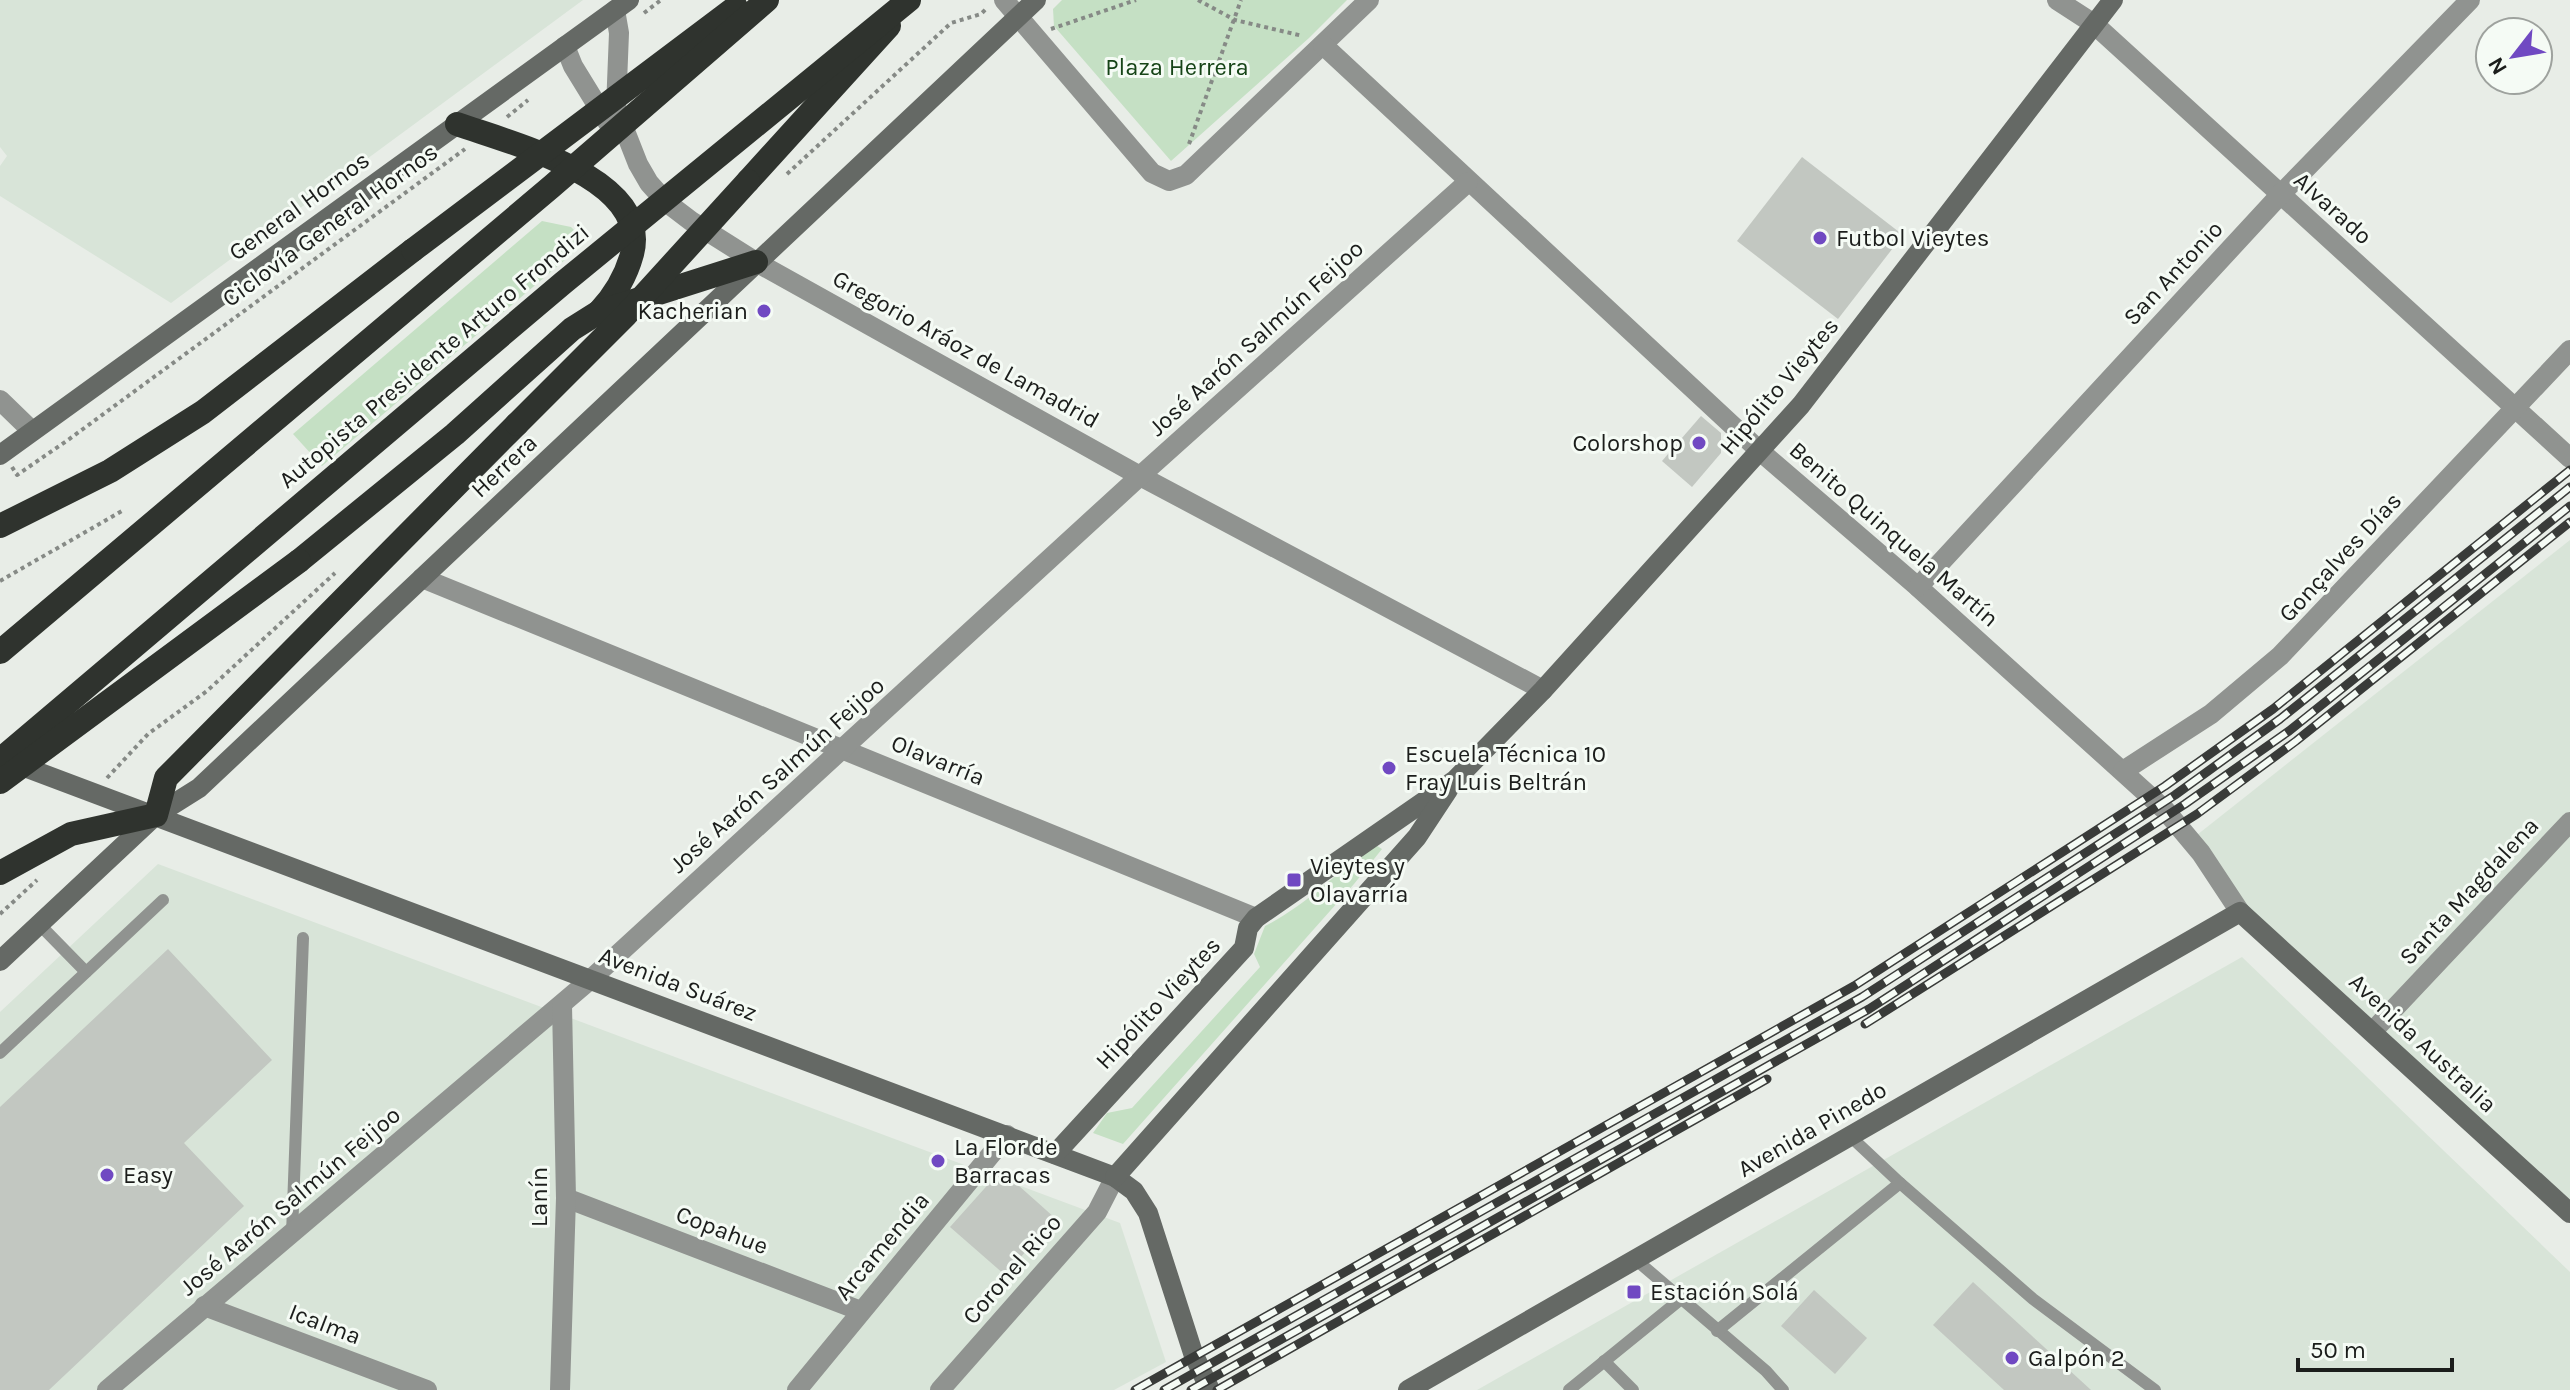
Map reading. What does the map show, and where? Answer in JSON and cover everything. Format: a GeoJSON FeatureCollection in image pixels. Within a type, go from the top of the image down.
{"type":"FeatureCollection","features":[{"type":"Feature","properties":{"kind":"highway"},"geometry":{"type":"LineString","coordinates":[[0,526],[110,471],[203,412],[550,146],[749,0]]}},
{"type":"Feature","properties":{"kind":"highway"},"geometry":{"type":"LineString","coordinates":[[0,652],[539,197],[767,0]]}},
{"type":"Feature","properties":{"kind":"highway"},"geometry":{"type":"LineString","coordinates":[[0,873],[71,834],[156,815],[166,778],[626,315],[910,0]]}},
{"type":"Feature","properties":{"kind":"highway","name":"Autopista Presidente Arturo Frondizi"},"geometry":{"type":"LineString","coordinates":[[0,759],[563,283],[910,0]]}},
{"type":"Feature","properties":{"kind":"highway"},"geometry":{"type":"LineString","coordinates":[[457,124],[566,165],[598,183],[619,201],[633,222],[636,239],[628,270],[599,312]]}},
{"type":"Feature","properties":{"kind":"highway"},"geometry":{"type":"LineString","coordinates":[[0,782],[299,561],[455,434],[572,329],[599,312],[756,262]]}},
{"type":"Feature","properties":{"kind":"main road","name":"Herrera"},"geometry":{"type":"LineString","coordinates":[[0,961],[156,815],[199,788],[1036,0]]}},
{"type":"Feature","properties":{"kind":"main road","name":"Hipólito Vieytes"},"geometry":{"type":"LineString","coordinates":[[1115,1177],[1315,948],[1417,837],[1455,780],[1543,690],[1801,405],[2113,0]]}},
{"type":"Feature","properties":{"kind":"main road","name":"General Hornos"},"geometry":{"type":"LineString","coordinates":[[0,455],[622,5]]}},
{"type":"Feature","properties":{"kind":"main road","name":"Avenida Suárez"},"geometry":{"type":"LineString","coordinates":[[0,759],[1115,1177],[1134,1191],[1148,1213],[1193,1353],[1210,1390]]}},
{"type":"Feature","properties":{"kind":"main road","name":"Hipólito Vieytes"},"geometry":{"type":"LineString","coordinates":[[1055,1154],[1244,948],[1248,928],[1256,918],[1455,780]]}},
{"type":"Feature","properties":{"kind":"main road","name":"Avenida Australia"},"geometry":{"type":"LineString","coordinates":[[2240,912],[2570,1213]]}},
{"type":"Feature","properties":{"kind":"main road","name":"Avenida Pinedo"},"geometry":{"type":"LineString","coordinates":[[1408,1390],[2240,912]]}},
{"type":"Feature","properties":{"kind":"street"},"geometry":{"type":"LineString","coordinates":[[1004,0],[1152,173],[1169,181],[1186,175],[1200,163],[1369,0]]}},
{"type":"Feature","properties":{"kind":"street","name":"Alvarado"},"geometry":{"type":"LineString","coordinates":[[2057,0],[2094,24],[2570,458]]}},
{"type":"Feature","properties":{"kind":"street","name":"San Antonio"},"geometry":{"type":"LineString","coordinates":[[1918,587],[2280,195],[2470,0]]}},
{"type":"Feature","properties":{"kind":"street","name":"Gregorio Aráoz de Lamadrid"},"geometry":{"type":"LineString","coordinates":[[622,5],[616,108],[638,164]]}},
{"type":"Feature","properties":{"kind":"street","name":"Benito Quinquela Martín"},"geometry":{"type":"LineString","coordinates":[[1323,45],[1761,452],[1918,587],[2123,771],[2185,832],[2240,912]]}},
{"type":"Feature","properties":{"kind":"street","name":"Gregorio Aráoz de Lamadrid"},"geometry":{"type":"LineString","coordinates":[[565,46],[573,66],[611,128],[654,190],[721,242],[1140,476],[1543,690]]}},
{"type":"Feature","properties":{"kind":"street","name":"José Aarón Salmún Feijoo"},"geometry":{"type":"LineString","coordinates":[[107,1390],[562,1005],[1140,476],[1468,182]]}},
{"type":"Feature","properties":{"kind":"street","name":"Gonçalves Días"},"geometry":{"type":"LineString","coordinates":[[2123,771],[2211,714],[2272,664],[2570,350]]}},
{"type":"Feature","properties":{"kind":"street"},"geometry":{"type":"LineString","coordinates":[[0,400],[32,431]]}},
{"type":"Feature","properties":{"kind":"street","name":"Olavarría"},"geometry":{"type":"LineString","coordinates":[[422,578],[1256,918]]}},
{"type":"Feature","properties":{"kind":"street","name":"Santa Magdalena"},"geometry":{"type":"LineString","coordinates":[[2373,1031],[2570,822]]}},
{"type":"Feature","properties":{"kind":"street","name":"Lanín"},"geometry":{"type":"LineString","coordinates":[[560,1390],[566,1198],[562,1005]]}},
{"type":"Feature","properties":{"kind":"street","name":"Arcamendia"},"geometry":{"type":"LineString","coordinates":[[797,1390],[1007,1135]]}},
{"type":"Feature","properties":{"kind":"street","name":"Coronel Rico"},"geometry":{"type":"LineString","coordinates":[[940,1390],[1097,1212],[1115,1177]]}},
{"type":"Feature","properties":{"kind":"street","name":"Copahue"},"geometry":{"type":"LineString","coordinates":[[566,1198],[861,1311]]}},
{"type":"Feature","properties":{"kind":"street","name":"Icalma"},"geometry":{"type":"LineString","coordinates":[[204,1306],[427,1390]]}},
{"type":"Feature","properties":{"kind":"lane"},"geometry":{"type":"LineString","coordinates":[[0,1053],[163,900]]}},
{"type":"Feature","properties":{"kind":"lane"},"geometry":{"type":"LineString","coordinates":[[39,924],[86,972]]}},
{"type":"Feature","properties":{"kind":"lane"},"geometry":{"type":"LineString","coordinates":[[292,1235],[303,938]]}},
{"type":"Feature","properties":{"kind":"lane"},"geometry":{"type":"LineString","coordinates":[[1851,1137],[2033,1299],[2155,1390]]}},
{"type":"Feature","properties":{"kind":"lane"},"geometry":{"type":"LineString","coordinates":[[1717,1331],[1900,1183]]}},
{"type":"Feature","properties":{"kind":"lane"},"geometry":{"type":"LineString","coordinates":[[1635,1259],[1766,1371],[1783,1390]]}},
{"type":"Feature","properties":{"kind":"lane"},"geometry":{"type":"LineString","coordinates":[[1569,1390],[1681,1299]]}},
{"type":"Feature","properties":{"kind":"lane"},"geometry":{"type":"LineString","coordinates":[[1604,1361],[1633,1390]]}},
{"type":"Feature","properties":{"kind":"path"},"geometry":{"type":"LineString","coordinates":[[619,33],[661,0]]}},
{"type":"Feature","properties":{"kind":"path"},"geometry":{"type":"LineString","coordinates":[[786,175],[951,23],[981,14],[997,0]]}},
{"type":"Feature","properties":{"kind":"path"},"geometry":{"type":"LineString","coordinates":[[1040,41],[1054,26],[1136,0]]}},
{"type":"Feature","properties":{"kind":"path"},"geometry":{"type":"LineString","coordinates":[[1198,0],[1235,20],[1309,38],[1323,45]]}},
{"type":"Feature","properties":{"kind":"path"},"geometry":{"type":"LineString","coordinates":[[1200,163],[1188,145],[1241,0]]}},
{"type":"Feature","properties":{"kind":"path","name":"Ciclovía General Hornos"},"geometry":{"type":"LineString","coordinates":[[17,475],[535,95]]}},
{"type":"Feature","properties":{"kind":"path"},"geometry":{"type":"LineString","coordinates":[[0,581],[122,511]]}},
{"type":"Feature","properties":{"kind":"path"},"geometry":{"type":"LineString","coordinates":[[0,914],[40,877]]}},
{"type":"Feature","properties":{"kind":"shaded area"},"geometry":{"type":"Polygon","coordinates":[[[0,0],[583,0],[171,303],[0,196],[0,166],[7,156],[0,147],[0,0]]]}},
{"type":"Feature","properties":{"kind":"shaded area"},"geometry":{"type":"Polygon","coordinates":[[[2570,540],[2570,1208],[2183,846],[2570,540]]]}},
{"type":"Feature","properties":{"kind":"shaded area"},"geometry":{"type":"Polygon","coordinates":[[[158,864],[1120,1223],[1166,1362],[1114,1390],[0,1390],[0,1012],[158,864]]]}},
{"type":"Feature","properties":{"kind":"shaded area"},"geometry":{"type":"Polygon","coordinates":[[[2242,957],[2570,1272],[2570,1390],[1477,1390],[2242,957]]]}},
{"type":"Feature","properties":{"kind":"green space","name":"Plaza Herrera"},"geometry":{"type":"Polygon","coordinates":[[[1062,0],[1347,0],[1171,161],[1054,26],[1053,9],[1062,0]]]}},
{"type":"Feature","properties":{"kind":"green space"},"geometry":{"type":"Polygon","coordinates":[[[542,221],[571,227],[586,242],[322,466],[293,434],[542,221]]]}},
{"type":"Feature","properties":{"kind":"green space"},"geometry":{"type":"Polygon","coordinates":[[[1374,844],[1382,849],[1354,884],[1123,1144],[1093,1133],[1107,1113],[1132,1108],[1260,967],[1254,954],[1265,926],[1308,899],[1374,844]]]}},
{"type":"Feature","properties":{"kind":"building","name":"Futbol Vieytes"},"geometry":{"type":"Polygon","coordinates":[[[1802,157],[1903,235],[1838,319],[1737,241],[1802,157]]]}},
{"type":"Feature","properties":{"kind":"building","name":"Colorshop"},"geometry":{"type":"Polygon","coordinates":[[[1701,416],[1721,433],[1721,453],[1692,487],[1662,461],[1701,416]]]}},
{"type":"Feature","properties":{"kind":"building","name":"Easy"},"geometry":{"type":"Polygon","coordinates":[[[168,949],[272,1060],[184,1143],[244,1206],[49,1390],[0,1390],[0,1107],[168,949]]]}},
{"type":"Feature","properties":{"kind":"building"},"geometry":{"type":"Polygon","coordinates":[[[1001,1170],[1055,1218],[1005,1275],[950,1227],[1001,1170]]]}},
{"type":"Feature","properties":{"kind":"building","name":"Galpón 2"},"geometry":{"type":"Polygon","coordinates":[[[1973,1282],[2091,1390],[2004,1390],[1933,1325],[1973,1282]]]}},
{"type":"Feature","properties":{"kind":"building"},"geometry":{"type":"Polygon","coordinates":[[[1814,1290],[1867,1338],[1835,1374],[1781,1326],[1814,1290]]]}},
{"type":"Feature","properties":{"kind":"railway"},"geometry":{"type":"LineString","coordinates":[[1135,1390],[1854,986],[2165,786],[2273,709],[2570,470]]}},
{"type":"Feature","properties":{"kind":"railway"},"geometry":{"type":"LineString","coordinates":[[1164,1390],[1862,997],[2175,795],[2280,719],[2570,487]]}},
{"type":"Feature","properties":{"kind":"railway"},"geometry":{"type":"LineString","coordinates":[[1191,1390],[1869,1009],[2185,804],[2289,731],[2570,506]]}},
{"type":"Feature","properties":{"kind":"railway"},"geometry":{"type":"LineString","coordinates":[[1865,1024],[2197,814],[2296,741],[2570,522]]}},
{"type":"Feature","properties":{"kind":"railway"},"geometry":{"type":"LineString","coordinates":[[1217,1390],[1767,1079]]}},
{"type":"Feature","properties":{"kind":"place","name":"Futbol Vieytes"},"geometry":{"type":"Point","coordinates":[1820,238]}},
{"type":"Feature","properties":{"kind":"place","name":"Kacherian"},"geometry":{"type":"Point","coordinates":[764,311]}},
{"type":"Feature","properties":{"kind":"place","name":"Colorshop"},"geometry":{"type":"Point","coordinates":[1699,443]}},
{"type":"Feature","properties":{"kind":"place","name":"Escuela Técnica 10 Fray Luis Beltrán"},"geometry":{"type":"Point","coordinates":[1389,768]}},
{"type":"Feature","properties":{"kind":"place","name":"Vieytes y Olavarría"},"geometry":{"type":"Point","coordinates":[1294,880]}},
{"type":"Feature","properties":{"kind":"place","name":"La Flor de Barracas"},"geometry":{"type":"Point","coordinates":[938,1161]}},
{"type":"Feature","properties":{"kind":"place","name":"Easy"},"geometry":{"type":"Point","coordinates":[107,1175]}},
{"type":"Feature","properties":{"kind":"place","name":"Estación Solá"},"geometry":{"type":"Point","coordinates":[1634,1292]}},
{"type":"Feature","properties":{"kind":"place","name":"Galpón 2"},"geometry":{"type":"Point","coordinates":[2012,1358]}}]}
